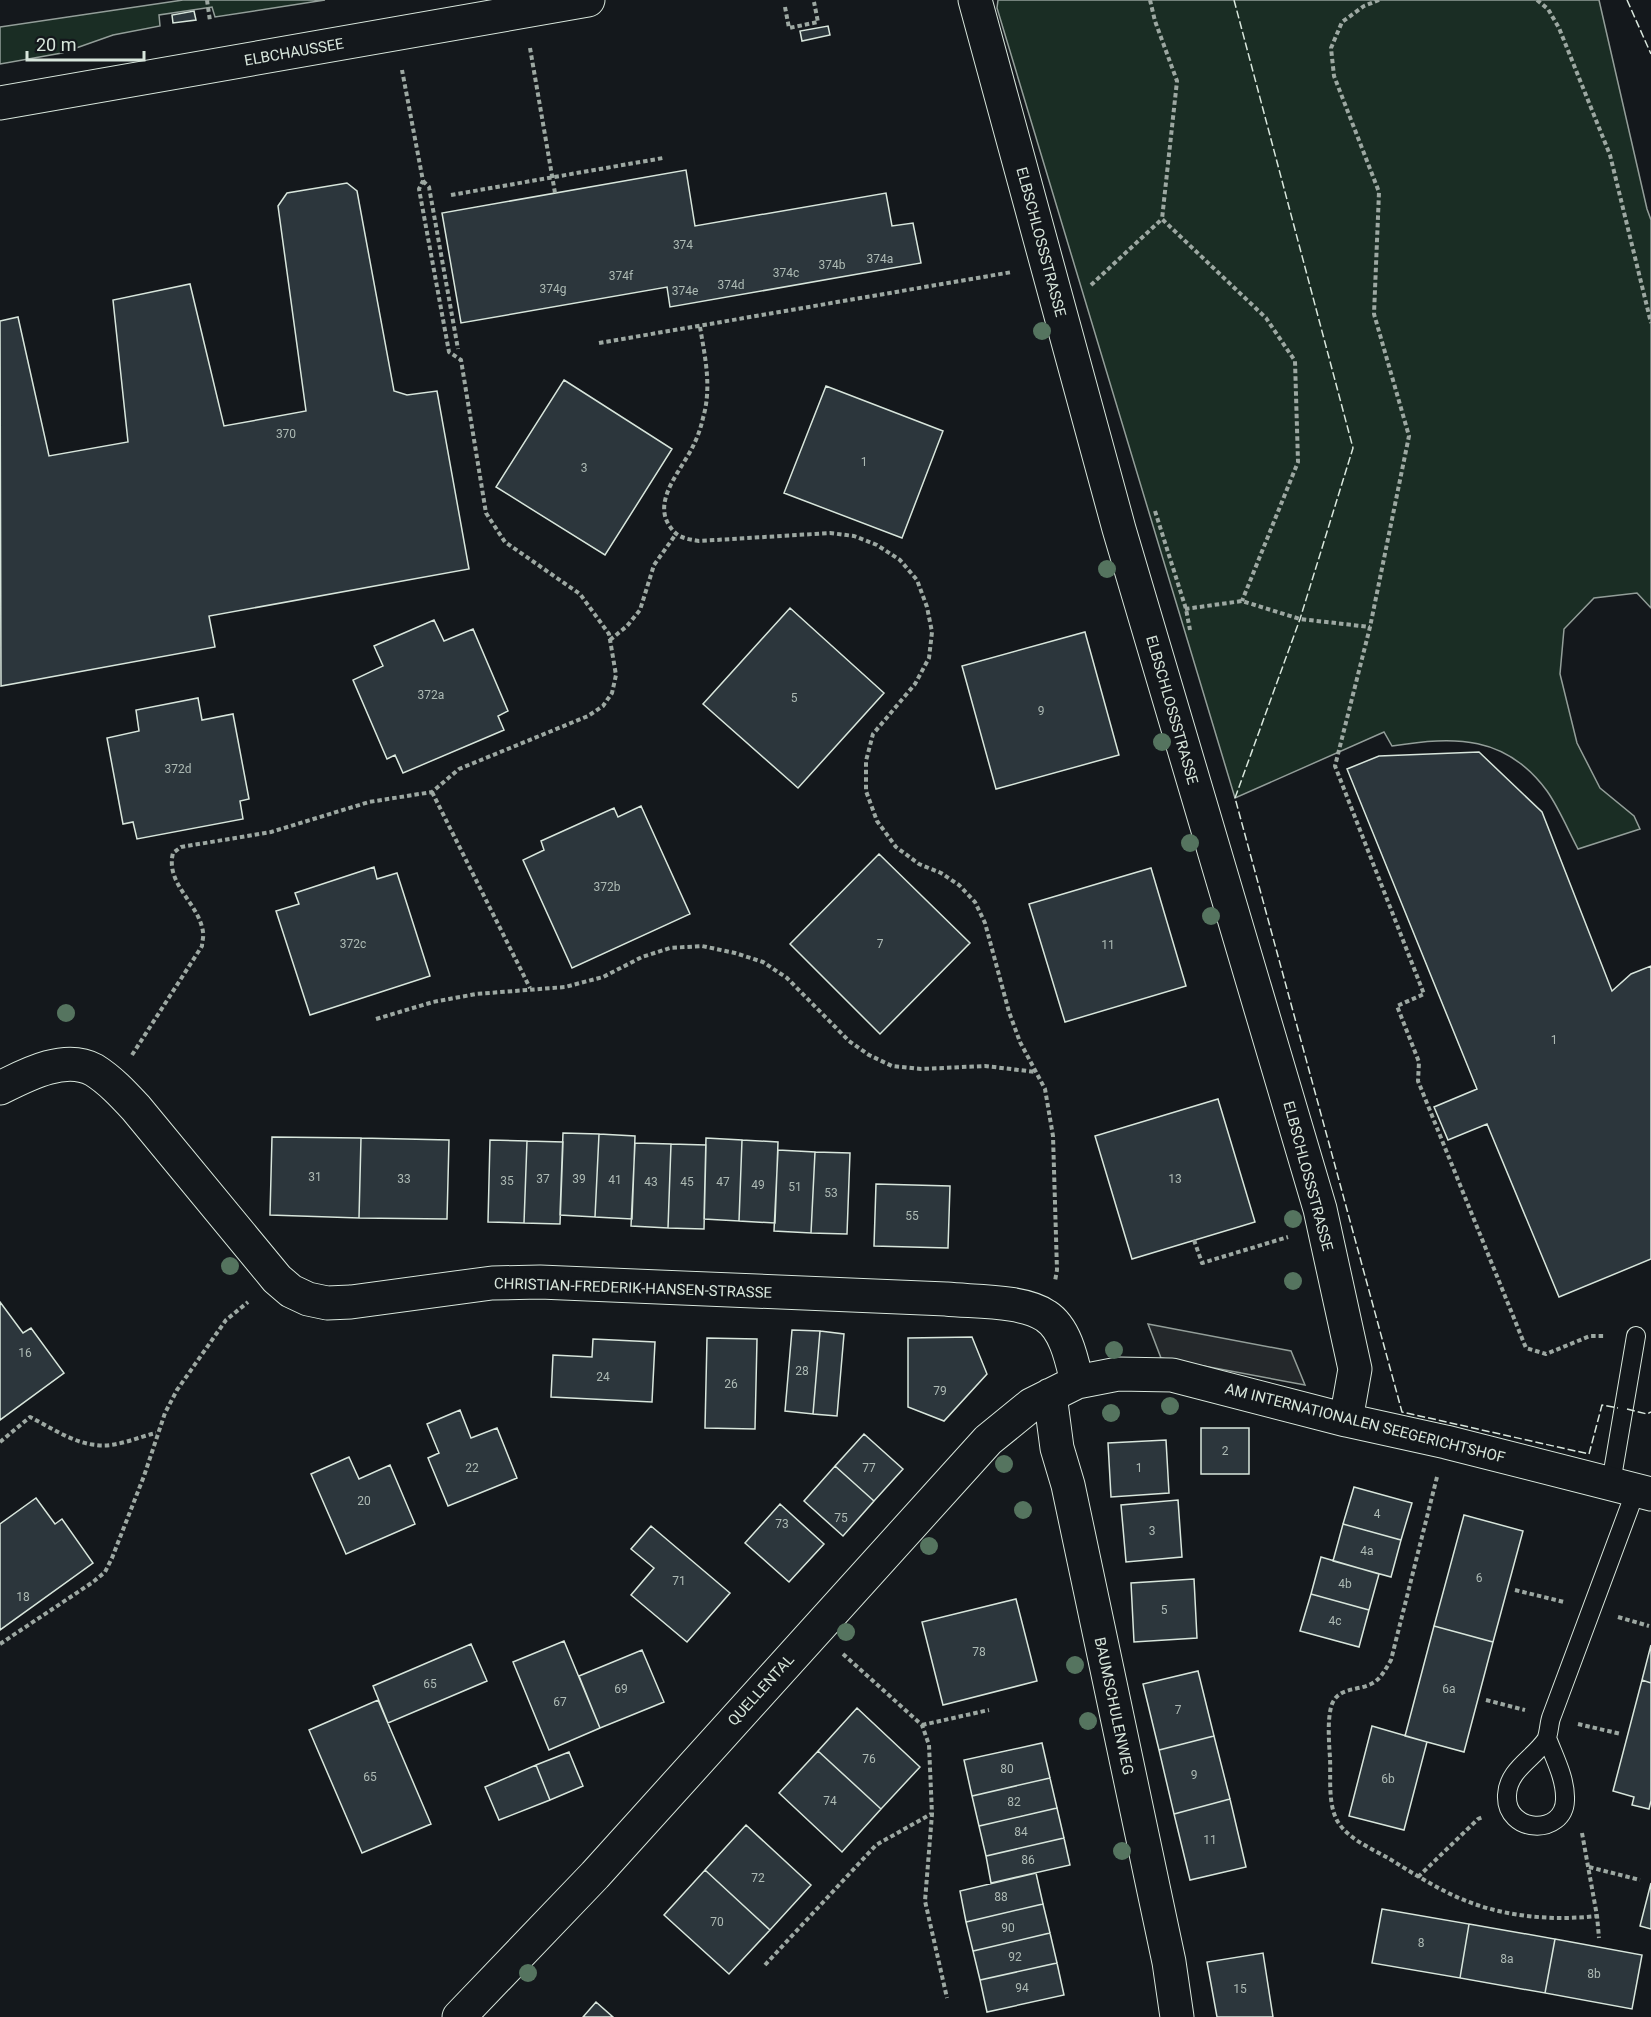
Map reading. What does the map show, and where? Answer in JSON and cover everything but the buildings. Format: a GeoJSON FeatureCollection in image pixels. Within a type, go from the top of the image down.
{"type":"FeatureCollection","features":[{"type":"Feature","properties":{"kind":"street","name":"ELBCHAUSSEE"},"geometry":{"type":"LineString","coordinates":[[0,103],[588,0]]}},
{"type":"Feature","properties":{"kind":"street","name":"ELBSCHLOSSSTRASSE"},"geometry":{"type":"LineString","coordinates":[[975,0],[1119,529],[1320,1209],[1355,1369],[1346,1420]]}},
{"type":"Feature","properties":{"kind":"street","name":"CHRISTIAN-FREDERIK-HANSEN-STRASSE"},"geometry":{"type":"LineString","coordinates":[[0,1088],[45,1068],[69,1064],[92,1069],[114,1085],[136,1108],[277,1279],[291,1291],[308,1299],[327,1303],[351,1302],[492,1283],[540,1282],[1005,1304],[1023,1307],[1048,1316],[1056,1326],[1065,1341],[1072,1361],[1063,1388]]}},
{"type":"Feature","properties":{"kind":"street","name":"AM INTERNATIONALEN SEEGERICHTSHOF"},"geometry":{"type":"LineString","coordinates":[[1063,1388],[1118,1374],[1172,1375],[1346,1420],[1446,1442],[1633,1489]]}},
{"type":"Feature","properties":{"kind":"street","name":"QUELLENTAL"},"geometry":{"type":"LineString","coordinates":[[459,2017],[595,1875],[988,1440],[1019,1413],[1063,1388]]}},
{"type":"Feature","properties":{"kind":"street","name":"BAUMSCHULENWEG"},"geometry":{"type":"LineString","coordinates":[[1063,1388],[1057,1448],[1068,1485],[1169,1962],[1177,2017]]}},
{"type":"Feature","properties":{"kind":"lane"},"geometry":{"type":"LineString","coordinates":[[1547,1738],[1513,1774],[1507,1793],[1507,1808],[1515,1820],[1532,1826],[1549,1824],[1563,1814],[1565,1800],[1561,1775],[1547,1738],[1551,1718],[1633,1489],[1636,1336]]}},
{"type":"Feature","properties":{"kind":"path"},"geometry":{"type":"LineString","coordinates":[[207,0],[210,21]]}},
{"type":"Feature","properties":{"kind":"path"},"geometry":{"type":"LineString","coordinates":[[1087,290],[1162,219],[1177,81],[1155,21],[1150,0]]}},
{"type":"Feature","properties":{"kind":"path"},"geometry":{"type":"LineString","coordinates":[[1378,0],[1364,6],[1342,22],[1331,48],[1334,76],[1379,192],[1374,314],[1409,436],[1370,627],[1335,766],[1425,994],[1397,1006],[1419,1062],[1418,1081],[1526,1348],[1546,1354],[1590,1336],[1636,1336]]}},
{"type":"Feature","properties":{"kind":"path"},"geometry":{"type":"LineString","coordinates":[[1537,0],[1548,9],[1559,28],[1610,155],[1651,323]]}},
{"type":"Feature","properties":{"kind":"path"},"geometry":{"type":"LineString","coordinates":[[785,8],[789,28],[818,22],[814,2]]}},
{"type":"Feature","properties":{"kind":"path"},"geometry":{"type":"LineString","coordinates":[[395,34],[423,181],[429,187],[458,349]]}},
{"type":"Feature","properties":{"kind":"path"},"geometry":{"type":"LineString","coordinates":[[532,58],[555,193]]}},
{"type":"Feature","properties":{"kind":"path"},"geometry":{"type":"LineString","coordinates":[[451,195],[663,158]]}},
{"type":"Feature","properties":{"kind":"path"},"geometry":{"type":"LineString","coordinates":[[138,1047],[202,946],[204,933],[173,874],[170,863],[173,853],[181,847],[271,832],[369,802],[432,792],[459,769],[588,716],[603,706],[612,693],[616,675],[609,634],[580,594],[506,542],[486,513],[461,360],[449,352],[419,189],[423,181]]}},
{"type":"Feature","properties":{"kind":"path"},"geometry":{"type":"LineString","coordinates":[[1162,219],[1266,318],[1295,361],[1298,462],[1242,601]]}},
{"type":"Feature","properties":{"kind":"path"},"geometry":{"type":"LineString","coordinates":[[599,343],[1048,265]]}},
{"type":"Feature","properties":{"kind":"path"},"geometry":{"type":"LineString","coordinates":[[700,327],[707,369],[708,393],[694,445],[666,495],[664,511],[668,524],[676,534],[686,539],[699,541],[830,533],[854,537],[877,545],[900,560],[917,580],[927,607],[932,632],[929,658],[915,684],[873,734],[866,761],[867,791],[877,820],[896,847],[919,864],[941,873],[959,885],[975,902],[985,923],[1020,1042],[1045,1089],[1053,1136],[1057,1270],[1054,1287]]}},
{"type":"Feature","properties":{"kind":"path"},"geometry":{"type":"LineString","coordinates":[[610,640],[627,626],[640,610],[654,565],[676,534]]}},
{"type":"Feature","properties":{"kind":"path"},"geometry":{"type":"LineString","coordinates":[[1146,623],[1192,608],[1242,601],[1300,619],[1370,627]]}},
{"type":"Feature","properties":{"kind":"path"},"geometry":{"type":"LineString","coordinates":[[432,792],[530,988]]}},
{"type":"Feature","properties":{"kind":"path"},"geometry":{"type":"LineString","coordinates":[[376,1019],[433,1002],[476,994],[565,987],[603,977],[642,957],[670,948],[702,946],[735,952],[763,962],[787,978],[849,1041],[869,1055],[892,1066],[921,1069],[985,1066],[1036,1072]]}},
{"type":"Feature","properties":{"kind":"path"},"geometry":{"type":"LineString","coordinates":[[1194,1240],[1202,1263],[1289,1237]]}},
{"type":"Feature","properties":{"kind":"path"},"geometry":{"type":"LineString","coordinates":[[0,1644],[105,1572],[144,1476],[157,1432],[177,1390],[226,1320],[256,1295]]}},
{"type":"Feature","properties":{"kind":"path"},"geometry":{"type":"LineString","coordinates":[[0,1442],[30,1417],[83,1443],[97,1446],[110,1445],[157,1432]]}},
{"type":"Feature","properties":{"kind":"path"},"geometry":{"type":"LineString","coordinates":[[1446,1442],[1391,1660],[1381,1677],[1370,1685],[1338,1695],[1332,1704],[1328,1736],[1332,1808],[1338,1823],[1349,1835],[1418,1877],[1460,1899],[1512,1915],[1564,1919],[1597,1916]]}},
{"type":"Feature","properties":{"kind":"path"},"geometry":{"type":"LineString","coordinates":[[842,1653],[922,1725],[929,1745],[932,1814],[926,1901],[947,1998]]}},
{"type":"Feature","properties":{"kind":"path"},"geometry":{"type":"LineString","coordinates":[[922,1725],[988,1710]]}},
{"type":"Feature","properties":{"kind":"path"},"geometry":{"type":"LineString","coordinates":[[765,1965],[876,1845],[932,1814]]}},
{"type":"Feature","properties":{"kind":"path"},"geometry":{"type":"LineString","coordinates":[[1563,1814],[1582,1833],[1599,1938]]}},
{"type":"Feature","properties":{"kind":"path"},"geometry":{"type":"LineString","coordinates":[[1418,1877],[1478,1819]]}},
{"type":"Feature","properties":{"kind":"path"},"geometry":{"type":"LineString","coordinates":[[1589,1867],[1640,1880]]}},
{"type":"Feature","properties":{"kind":"green space"},"geometry":{"type":"Polygon","coordinates":[[[183,0],[325,0],[215,17],[212,7],[159,15],[160,26],[113,35],[62,53],[0,64],[0,27],[183,0]]]}},
{"type":"Feature","properties":{"kind":"green space"},"geometry":{"type":"Polygon","coordinates":[[[998,0],[1599,0],[1651,220],[1651,608],[1637,593],[1594,598],[1564,629],[1560,674],[1577,743],[1600,788],[1634,816],[1640,829],[1578,849],[1547,791],[1514,759],[1497,750],[1458,741],[1392,746],[1384,732],[1235,798],[997,8],[998,0]]]}},
{"type":"Feature","properties":{"kind":"shaded area"},"geometry":{"type":"Polygon","coordinates":[[[1148,1324],[1291,1351],[1305,1385],[1161,1358],[1148,1324]]]}},
{"type":"Feature","properties":{"kind":"fence"},"geometry":{"type":"LineString","coordinates":[[1234,0],[1353,448],[1300,619],[1235,798],[1402,1412],[1589,1454],[1602,1405],[1618,1408]]}},
{"type":"Feature","properties":{"kind":"fence"},"geometry":{"type":"LineString","coordinates":[[1627,0],[1651,54]]}},
{"type":"Feature","properties":{"kind":"fence"},"geometry":{"type":"LineString","coordinates":[[1627,1409],[1647,1414],[1651,1412]]}}]}
